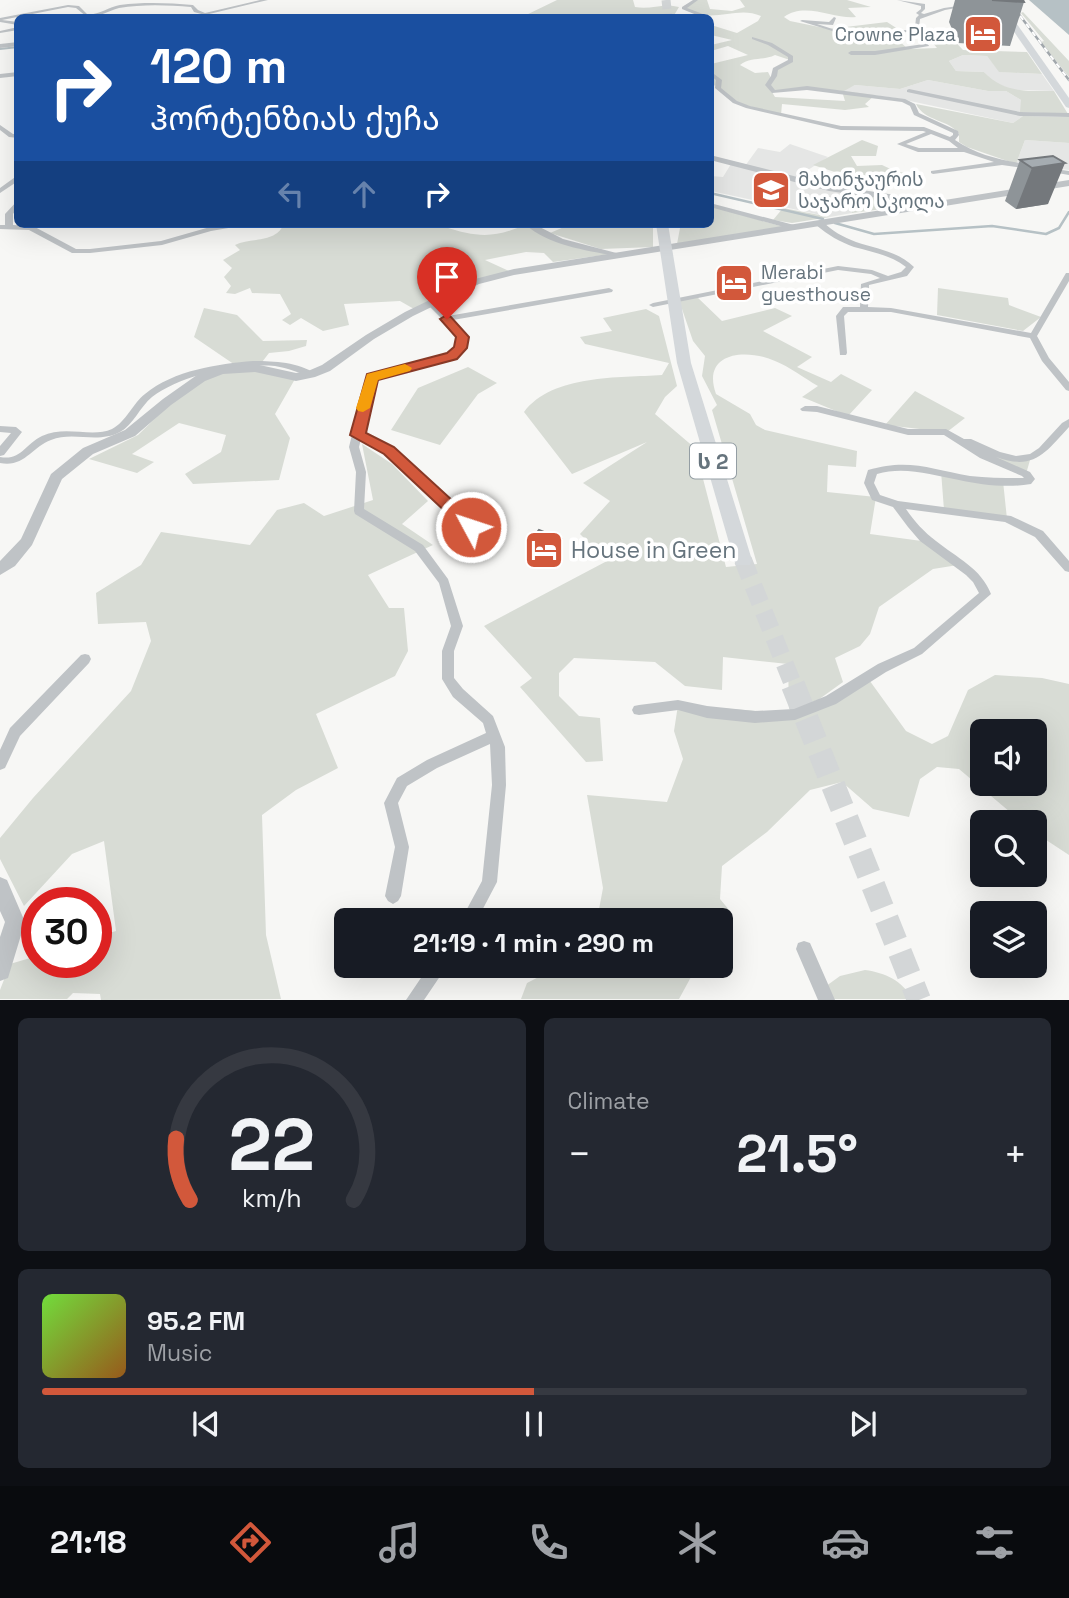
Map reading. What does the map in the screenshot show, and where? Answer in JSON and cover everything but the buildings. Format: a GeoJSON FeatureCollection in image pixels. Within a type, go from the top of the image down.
{"type":"FeatureCollection","features":[{"type":"Feature","properties":{"kind":"main road"},"geometry":{"type":"LineString","coordinates":[[995,4],[1069,105]]}},
{"type":"Feature","properties":{"kind":"main road","name":"ს 2"},"geometry":{"type":"LineString","coordinates":[[663,228],[684,363],[743,560]]}},
{"type":"Feature","properties":{"kind":"street"},"geometry":{"type":"LineString","coordinates":[[105,14],[115,8],[157,5],[193,6],[199,13],[205,14],[266,0]]}},
{"type":"Feature","properties":{"kind":"street"},"geometry":{"type":"LineString","coordinates":[[696,0],[684,8],[698,14]]}},
{"type":"Feature","properties":{"kind":"street"},"geometry":{"type":"LineString","coordinates":[[899,0],[923,5],[923,9],[918,13],[925,15]]}},
{"type":"Feature","properties":{"kind":"street"},"geometry":{"type":"LineString","coordinates":[[29,14],[68,6],[77,8],[84,14]]}},
{"type":"Feature","properties":{"kind":"street"},"geometry":{"type":"LineString","coordinates":[[850,53],[875,53],[928,45],[917,28],[918,18],[944,9],[970,6]]}},
{"type":"Feature","properties":{"kind":"street"},"geometry":{"type":"LineString","coordinates":[[834,18],[831,24],[802,22],[842,33],[917,28]]}},
{"type":"Feature","properties":{"kind":"street"},"geometry":{"type":"LineString","coordinates":[[754,38],[770,44],[790,57],[791,61],[775,69],[768,85],[774,92],[807,88],[903,100],[913,105],[916,114],[956,132],[951,140]]}},
{"type":"Feature","properties":{"kind":"street"},"geometry":{"type":"LineString","coordinates":[[714,76],[719,80],[718,88],[735,102],[768,112],[841,128],[915,129],[932,132],[965,150],[1003,163],[1069,173]]}},
{"type":"Feature","properties":{"kind":"street"},"geometry":{"type":"LineString","coordinates":[[909,91],[1020,114],[1069,115]]}},
{"type":"Feature","properties":{"kind":"street"},"geometry":{"type":"LineString","coordinates":[[932,132],[900,144],[918,150],[965,150]]}},
{"type":"Feature","properties":{"kind":"street"},"geometry":{"type":"LineString","coordinates":[[714,158],[829,188],[934,204]]}},
{"type":"Feature","properties":{"kind":"street"},"geometry":{"type":"LineString","coordinates":[[933,172],[1003,163]]}},
{"type":"Feature","properties":{"kind":"street"},"geometry":{"type":"LineString","coordinates":[[0,192],[14,180]]}},
{"type":"Feature","properties":{"kind":"street"},"geometry":{"type":"LineString","coordinates":[[0,569],[10,562],[27,541],[56,477],[88,451],[130,433],[167,401],[201,378],[220,371],[255,368],[296,377],[312,374],[326,368],[388,325],[431,303],[475,282],[514,272],[1069,183]]}},
{"type":"Feature","properties":{"kind":"street"},"geometry":{"type":"LineString","coordinates":[[714,206],[791,227]]}},
{"type":"Feature","properties":{"kind":"street"},"geometry":{"type":"LineString","coordinates":[[4,227],[14,207]]}},
{"type":"Feature","properties":{"kind":"street"},"geometry":{"type":"LineString","coordinates":[[819,223],[841,240],[898,259],[910,267],[904,274],[865,284],[864,309]]}},
{"type":"Feature","properties":{"kind":"street"},"geometry":{"type":"LineString","coordinates":[[30,228],[75,251],[83,251],[162,243],[216,228]]}},
{"type":"Feature","properties":{"kind":"street"},"geometry":{"type":"LineString","coordinates":[[534,228],[568,242],[620,255]]}},
{"type":"Feature","properties":{"kind":"street"},"geometry":{"type":"LineString","coordinates":[[653,305],[838,268],[872,272],[887,278]]}},
{"type":"Feature","properties":{"kind":"street"},"geometry":{"type":"LineString","coordinates":[[1033,336],[1048,315],[1052,300],[1069,275]]}},
{"type":"Feature","properties":{"kind":"street"},"geometry":{"type":"LineString","coordinates":[[447,319],[608,290]]}},
{"type":"Feature","properties":{"kind":"street"},"geometry":{"type":"LineString","coordinates":[[431,303],[463,337],[460,348],[452,356],[372,377],[354,447],[361,472],[359,511],[419,548],[444,582],[457,625],[448,651],[449,679],[458,693],[488,720],[498,747],[499,785],[489,882],[475,908]]}},
{"type":"Feature","properties":{"kind":"street"},"geometry":{"type":"LineString","coordinates":[[843,353],[841,312],[846,309],[927,315],[1033,336]]}},
{"type":"Feature","properties":{"kind":"street"},"geometry":{"type":"LineString","coordinates":[[1033,336],[1045,359],[1062,383],[1069,388]]}},
{"type":"Feature","properties":{"kind":"street"},"geometry":{"type":"LineString","coordinates":[[2,460],[32,451],[45,438],[64,434],[88,435],[116,431],[130,417],[135,407],[153,392],[228,365],[256,361],[312,374]]}},
{"type":"Feature","properties":{"kind":"street"},"geometry":{"type":"LineString","coordinates":[[805,409],[908,432],[946,432],[1016,461],[1025,461],[1045,448],[1069,422]]}},
{"type":"Feature","properties":{"kind":"street"},"geometry":{"type":"LineString","coordinates":[[0,429],[13,429],[17,432],[2,460]]}},
{"type":"Feature","properties":{"kind":"street"},"geometry":{"type":"LineString","coordinates":[[946,432],[984,456],[1026,474],[1030,479],[1027,482],[969,479],[941,471],[890,465],[872,472],[869,483],[876,497],[897,504],[1007,519],[1039,534],[1069,568]]}},
{"type":"Feature","properties":{"kind":"street"},"geometry":{"type":"LineString","coordinates":[[358,435],[389,450],[471,527]]}},
{"type":"Feature","properties":{"kind":"street"},"geometry":{"type":"LineString","coordinates":[[639,710],[678,705],[707,712],[755,717],[795,714],[831,700],[882,668],[918,651],[985,594],[983,584],[975,575],[929,542],[910,523],[897,504]]}},
{"type":"Feature","properties":{"kind":"street"},"geometry":{"type":"LineString","coordinates":[[0,764],[15,732],[85,659]]}},
{"type":"Feature","properties":{"kind":"street"},"geometry":{"type":"LineString","coordinates":[[393,897],[402,847],[391,803],[402,782],[432,764],[494,736]]}},
{"type":"Feature","properties":{"kind":"street"},"geometry":{"type":"LineString","coordinates":[[0,887],[15,922],[0,970]]}},
{"type":"Feature","properties":{"kind":"street"},"geometry":{"type":"LineString","coordinates":[[804,949],[827,999]]}},
{"type":"Feature","properties":{"kind":"street"},"geometry":{"type":"LineString","coordinates":[[414,999],[430,978]]}},
{"type":"Feature","properties":{"kind":"shaded area"},"geometry":{"type":"Polygon","coordinates":[[[557,0],[633,0],[635,7],[679,7],[675,14],[528,14],[557,0]]]}},
{"type":"Feature","properties":{"kind":"shaded area"},"geometry":{"type":"Polygon","coordinates":[[[696,0],[707,0],[710,9],[732,11],[745,7],[740,0],[847,0],[871,7],[848,8],[856,17],[801,11],[784,17],[790,21],[829,29],[887,22],[901,31],[889,32],[908,49],[937,48],[924,32],[946,32],[963,50],[1027,52],[1042,74],[999,72],[987,56],[963,55],[949,61],[956,71],[984,72],[999,84],[1008,87],[1025,91],[1054,91],[1068,114],[1020,112],[1021,100],[1006,91],[988,91],[928,80],[900,89],[855,85],[844,91],[875,95],[865,104],[869,107],[845,110],[782,104],[781,115],[735,102],[718,88],[718,85],[714,86],[714,63],[748,55],[728,46],[714,50],[714,44],[732,40],[714,36],[714,26],[737,33],[758,21],[761,16],[743,12],[697,14],[686,10],[684,6],[696,0]],[[775,55],[748,60],[740,65],[755,73],[768,72],[772,80],[774,72],[790,60],[775,55]],[[807,88],[772,92],[775,97],[845,101],[842,91],[807,88]]]}},
{"type":"Feature","properties":{"kind":"shaded area"},"geometry":{"type":"Polygon","coordinates":[[[1029,0],[1069,0],[1069,35],[1029,0]]]}},
{"type":"Feature","properties":{"kind":"shaded area"},"geometry":{"type":"Polygon","coordinates":[[[1023,12],[1069,61],[1069,77],[1041,42],[1044,41],[1021,13],[1023,12]]]}},
{"type":"Feature","properties":{"kind":"shaded area"},"geometry":{"type":"Polygon","coordinates":[[[963,55],[987,56],[1000,72],[1042,74],[1054,91],[1012,90],[994,82],[984,72],[956,71],[949,61],[963,55]]]}},
{"type":"Feature","properties":{"kind":"shaded area"},"geometry":{"type":"Polygon","coordinates":[[[928,80],[988,91],[1006,91],[1021,100],[1023,116],[1013,123],[896,98],[842,91],[855,85],[900,89],[928,80]]]}},
{"type":"Feature","properties":{"kind":"shaded area"},"geometry":{"type":"Polygon","coordinates":[[[916,104],[1013,123],[1023,116],[1069,117],[1069,143],[1025,140],[1016,164],[967,147],[959,142],[959,134],[955,129],[925,114],[916,104]]]}},
{"type":"Feature","properties":{"kind":"shaded area"},"geometry":{"type":"Polygon","coordinates":[[[862,140],[878,146],[876,156],[851,156],[857,166],[882,165],[897,172],[909,173],[910,183],[899,185],[887,179],[876,182],[851,171],[841,174],[813,165],[862,140]]]}},
{"type":"Feature","properties":{"kind":"shaded area"},"geometry":{"type":"Polygon","coordinates":[[[1025,140],[1069,143],[1069,170],[1016,164],[1025,140]]]}},
{"type":"Feature","properties":{"kind":"shaded area"},"geometry":{"type":"Polygon","coordinates":[[[790,144],[828,157],[794,179],[745,166],[758,148],[780,152],[790,144]]]}},
{"type":"Feature","properties":{"kind":"shaded area","name":"მახინჯაურის საჯარო სკოლა"},"geometry":{"type":"Polygon","coordinates":[[[731,164],[851,194],[852,213],[830,217],[714,192],[714,176],[723,177],[731,164]]]}},
{"type":"Feature","properties":{"kind":"shaded area"},"geometry":{"type":"Polygon","coordinates":[[[851,194],[920,204],[852,213],[851,194]]]}},
{"type":"Feature","properties":{"kind":"shaded area"},"geometry":{"type":"Polygon","coordinates":[[[714,207],[784,227],[677,244],[680,228],[714,228],[714,207]]]}},
{"type":"Feature","properties":{"kind":"shaded area"},"geometry":{"type":"Polygon","coordinates":[[[783,208],[830,217],[792,223],[773,220],[783,208]]]}},
{"type":"Feature","properties":{"kind":"shaded area"},"geometry":{"type":"Polygon","coordinates":[[[449,228],[485,235],[531,228],[555,241],[611,254],[553,262],[544,253],[526,252],[485,260],[509,271],[414,309],[400,301],[344,304],[349,325],[323,331],[301,318],[290,325],[282,320],[291,314],[280,294],[252,293],[250,288],[235,294],[226,293],[231,286],[224,277],[232,268],[223,260],[240,250],[235,245],[275,235],[280,230],[449,228]]]}},
{"type":"Feature","properties":{"kind":"shaded area"},"geometry":{"type":"Polygon","coordinates":[[[562,228],[653,228],[653,247],[601,249],[550,233],[562,228]]]}},
{"type":"Feature","properties":{"kind":"shaded area"},"geometry":{"type":"Polygon","coordinates":[[[938,288],[1008,298],[1009,305],[1041,317],[1023,331],[937,315],[938,288]]]}},
{"type":"Feature","properties":{"kind":"shaded area"},"geometry":{"type":"Polygon","coordinates":[[[696,296],[722,321],[775,308],[792,316],[763,331],[812,357],[797,367],[831,382],[841,374],[872,390],[848,416],[802,397],[818,386],[781,363],[764,357],[729,357],[715,369],[713,380],[716,394],[750,414],[756,425],[765,430],[857,451],[856,467],[828,465],[827,492],[876,497],[870,534],[929,542],[958,565],[933,569],[879,607],[870,634],[860,646],[835,658],[843,682],[818,700],[789,709],[788,664],[723,657],[722,690],[685,686],[655,662],[574,658],[559,673],[559,696],[579,716],[600,718],[603,761],[586,762],[520,687],[532,678],[484,626],[607,561],[580,534],[610,501],[583,483],[647,442],[572,474],[524,412],[536,400],[569,384],[607,378],[662,375],[669,363],[585,344],[580,337],[612,331],[603,318],[646,309],[659,316],[677,386],[665,397],[655,414],[695,448],[726,567],[757,564],[712,410],[717,405],[702,376],[705,356],[693,341],[682,309],[675,301],[696,296]]]}},
{"type":"Feature","properties":{"kind":"shaded area"},"geometry":{"type":"Polygon","coordinates":[[[204,308],[237,315],[263,341],[307,340],[306,346],[269,353],[259,366],[238,367],[194,337],[204,308]]]}},
{"type":"Feature","properties":{"kind":"shaded area"},"geometry":{"type":"Polygon","coordinates":[[[468,367],[497,383],[478,394],[440,445],[391,430],[418,388],[468,367]]]}},
{"type":"Feature","properties":{"kind":"shaded area"},"geometry":{"type":"Polygon","coordinates":[[[253,370],[295,379],[275,414],[290,438],[279,480],[193,484],[185,474],[221,452],[226,435],[179,423],[132,454],[154,462],[137,473],[89,459],[138,435],[170,404],[205,379],[223,373],[253,370]]]}},
{"type":"Feature","properties":{"kind":"shaded area"},"geometry":{"type":"Polygon","coordinates":[[[915,391],[965,418],[947,432],[1007,458],[1030,460],[1026,474],[946,432],[885,425],[915,391]]]}},
{"type":"Feature","properties":{"kind":"shaded area"},"geometry":{"type":"Polygon","coordinates":[[[362,444],[392,464],[428,501],[402,524],[433,545],[368,575],[389,608],[404,608],[408,651],[395,676],[316,714],[338,768],[296,790],[262,815],[266,935],[281,999],[101,1000],[100,994],[73,993],[67,999],[0,999],[0,990],[10,964],[21,961],[21,978],[112,978],[112,932],[116,931],[104,841],[72,854],[42,887],[21,887],[21,900],[0,859],[0,838],[131,691],[151,641],[146,622],[98,624],[96,593],[141,565],[161,532],[250,545],[277,510],[304,503],[324,516],[373,500],[362,444]]]}},
{"type":"Feature","properties":{"kind":"shaded area"},"geometry":{"type":"Polygon","coordinates":[[[941,471],[969,479],[1003,481],[1007,519],[944,510],[941,471]]]}},
{"type":"Feature","properties":{"kind":"shaded area"},"geometry":{"type":"Polygon","coordinates":[[[995,675],[1042,678],[1069,684],[1069,855],[1047,841],[1047,810],[1008,810],[991,796],[1047,796],[1047,719],[970,719],[970,778],[959,769],[937,767],[920,779],[909,817],[873,809],[842,782],[810,790],[767,832],[722,866],[720,899],[728,908],[599,908],[603,888],[587,795],[667,802],[683,759],[674,731],[678,705],[795,714],[867,677],[906,731],[932,744],[948,736],[968,690],[995,675]]]}},
{"type":"Feature","properties":{"kind":"shaded area"},"geometry":{"type":"Polygon","coordinates":[[[865,970],[892,978],[913,999],[827,999],[822,989],[840,976],[865,970]]]}},
{"type":"Feature","properties":{"kind":"shaded area"},"geometry":{"type":"Polygon","coordinates":[[[537,978],[690,978],[679,999],[521,999],[527,983],[537,978]]]}},
{"type":"Feature","properties":{"kind":"waterway"},"geometry":{"type":"LineString","coordinates":[[0,49],[14,47]]}},
{"type":"Feature","properties":{"kind":"waterway"},"geometry":{"type":"LineString","coordinates":[[714,194],[823,219]]}},
{"type":"Feature","properties":{"kind":"waterway"},"geometry":{"type":"LineString","coordinates":[[835,223],[874,234],[992,226],[1046,234],[1059,228],[1069,212]]}},
{"type":"Feature","properties":{"kind":"tunnel"},"geometry":{"type":"LineString","coordinates":[[666,0],[668,14]]}},
{"type":"Feature","properties":{"kind":"tunnel"},"geometry":{"type":"LineString","coordinates":[[743,560],[794,687]]}},
{"type":"Feature","properties":{"kind":"tunnel"},"geometry":{"type":"LineString","coordinates":[[793,685],[919,1000]]}},
{"type":"Feature","properties":{"kind":"railway"},"geometry":{"type":"LineString","coordinates":[[1008,0],[1069,80]]}},
{"type":"Feature","properties":{"kind":"slow traffic"},"geometry":{"type":"LineString","coordinates":[[363,408],[372,377],[405,368]]}},
{"type":"Feature","properties":{"kind":"place","name":"Crowne Plaza"},"geometry":{"type":"Point","coordinates":[983,34]}},
{"type":"Feature","properties":{"kind":"place","name":"მახინჯაურის საჯარო სკოლა"},"geometry":{"type":"Point","coordinates":[771,190]}},
{"type":"Feature","properties":{"kind":"place","name":"Merabi guesthouse"},"geometry":{"type":"Point","coordinates":[734,283]}},
{"type":"Feature","properties":{"kind":"place","name":"House in Green"},"geometry":{"type":"Point","coordinates":[544,550]}},
{"type":"Feature","properties":{"kind":"route"},"geometry":{"type":"LineString","coordinates":[[447,319],[463,337],[460,348],[452,356],[372,377],[358,435],[389,450],[471,527]]}}]}
